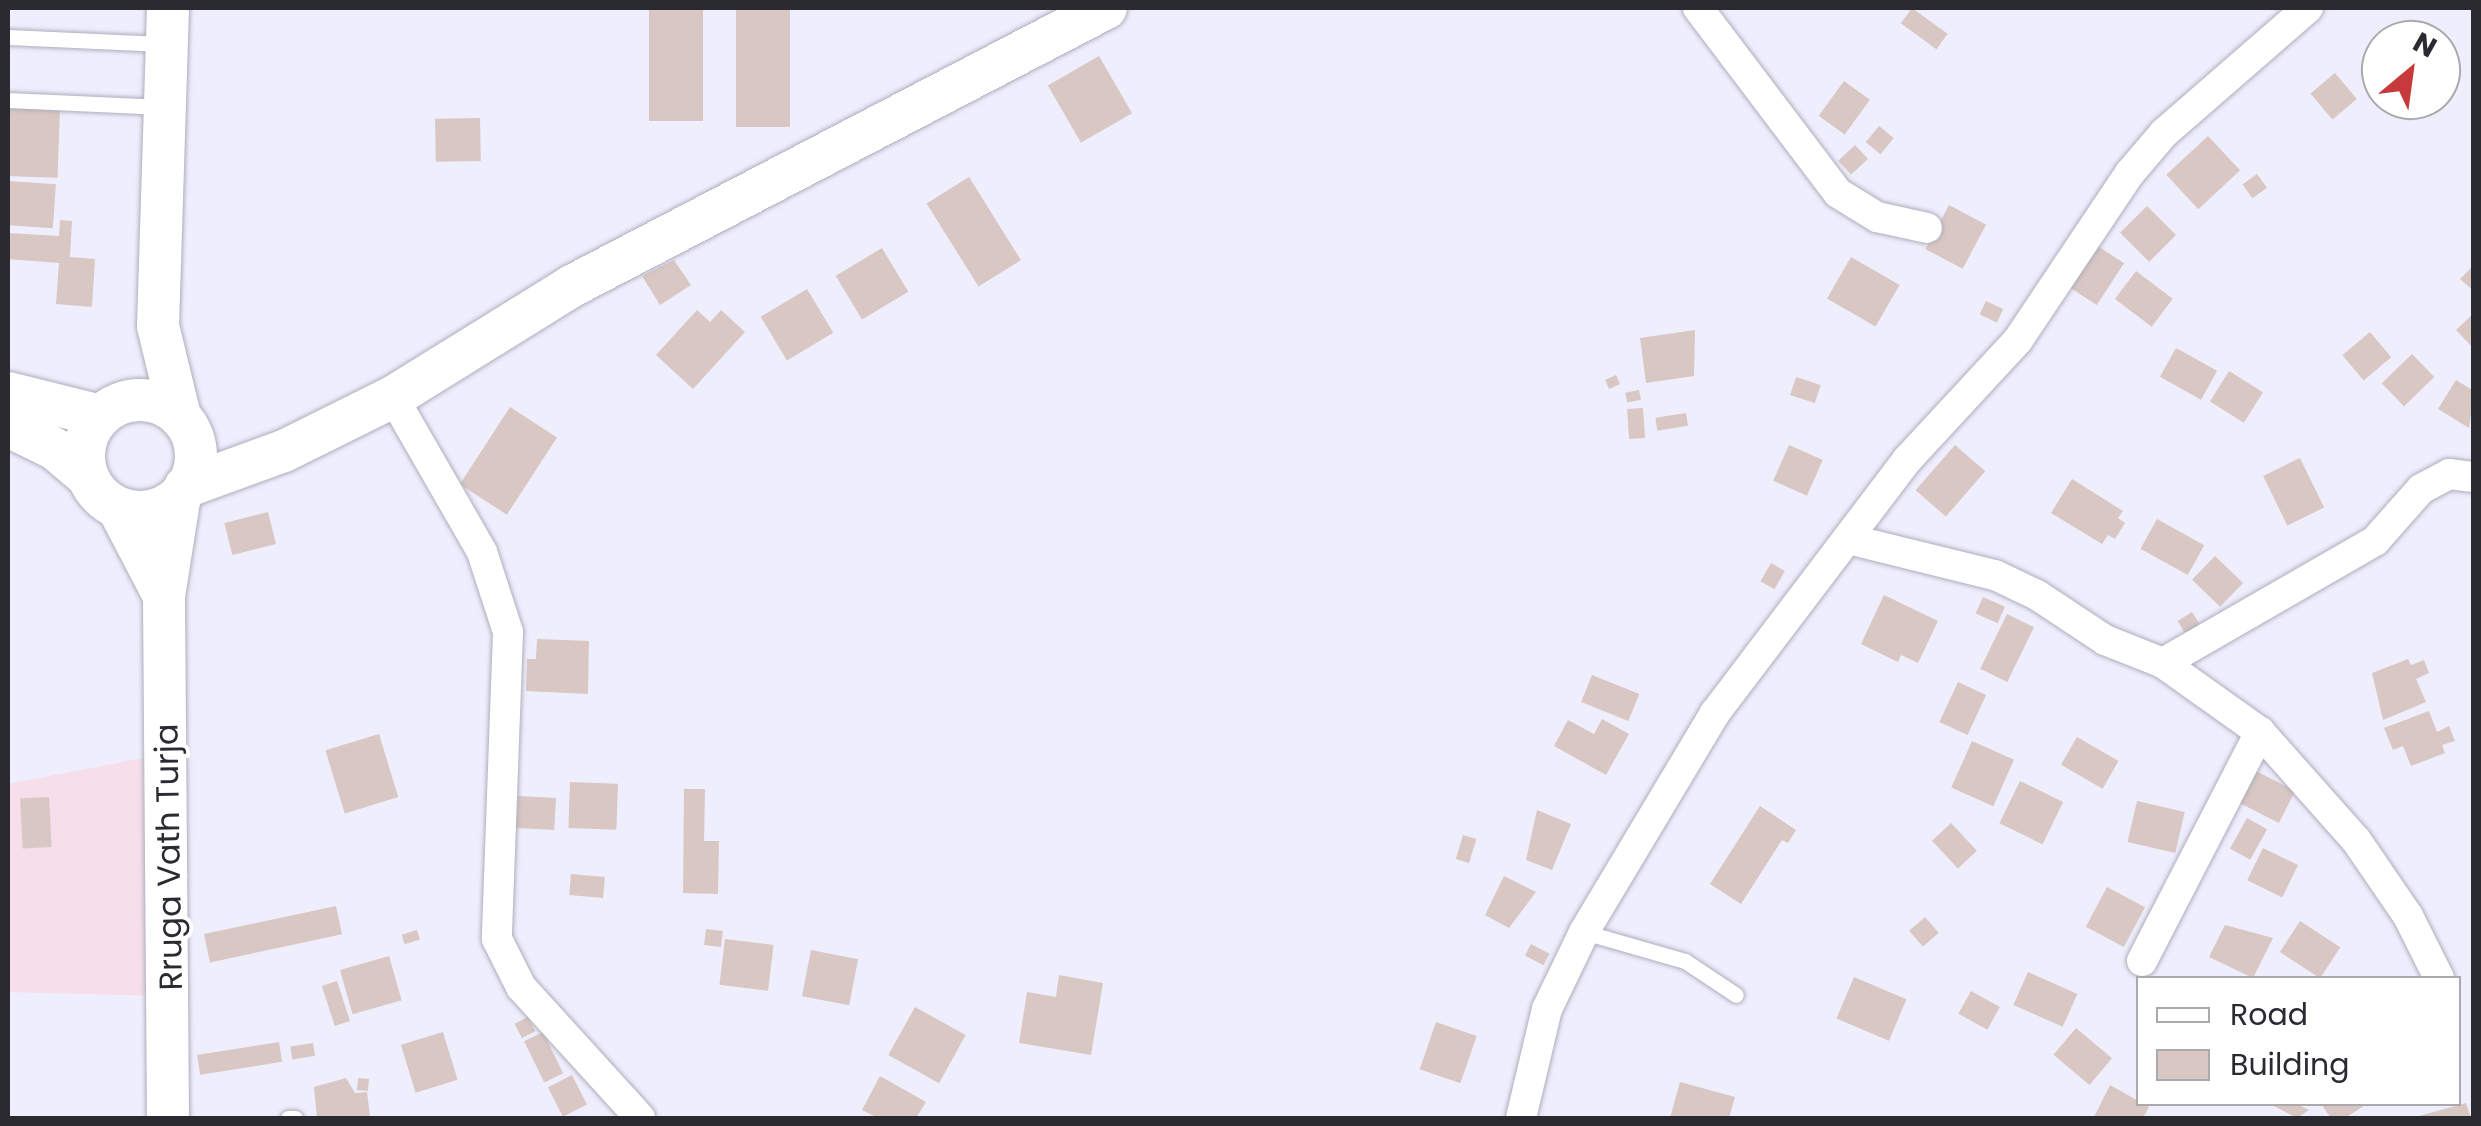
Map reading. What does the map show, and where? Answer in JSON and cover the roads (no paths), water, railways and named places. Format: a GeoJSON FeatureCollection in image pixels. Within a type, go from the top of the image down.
{"type":"FeatureCollection","features":[{"type":"Feature","properties":{"kind":"street"},"geometry":{"type":"LineString","coordinates":[[118,508],[151,510],[183,491],[284,451],[393,398],[572,286],[1106,8]]}},
{"type":"Feature","properties":{"kind":"street"},"geometry":{"type":"LineString","coordinates":[[1698,8],[1838,193],[1877,217],[1927,228]]}},
{"type":"Feature","properties":{"kind":"street"},"geometry":{"type":"LineString","coordinates":[[1521,1118],[1546,1009],[1584,932],[1715,714],[1852,540],[1907,460],[2050,298],[2130,173],[2164,133],[2308,8]]}},
{"type":"Feature","properties":{"kind":"street","name":"Rruga Vath Turja"},"geometry":{"type":"LineString","coordinates":[[164,596],[118,508],[88,477],[88,434],[146,361],[158,326],[168,26]]}},
{"type":"Feature","properties":{"kind":"street","name":"Rruga Vath Turja"},"geometry":{"type":"LineString","coordinates":[[158,326],[196,455],[183,491],[164,596],[168,1118]]}},
{"type":"Feature","properties":{"kind":"street"},"geometry":{"type":"LineString","coordinates":[[8,393],[109,410],[140,399],[228,442],[284,451]]}},
{"type":"Feature","properties":{"kind":"street"},"geometry":{"type":"LineString","coordinates":[[393,398],[482,552],[508,632],[496,939],[521,986],[640,1118]]}},
{"type":"Feature","properties":{"kind":"street"},"geometry":{"type":"LineString","coordinates":[[8,426],[55,449],[88,477]]}},
{"type":"Feature","properties":{"kind":"street"},"geometry":{"type":"LineString","coordinates":[[2163,663],[2375,541],[2421,489],[2450,474],[2474,477]]}},
{"type":"Feature","properties":{"kind":"street"},"geometry":{"type":"LineString","coordinates":[[1852,540],[1995,575],[2105,640],[2163,663],[2260,732],[2356,840],[2408,916],[2438,976]]}},
{"type":"Feature","properties":{"kind":"street"},"geometry":{"type":"LineString","coordinates":[[2142,961],[2260,732]]}},
{"type":"Feature","properties":{"kind":"lane"},"geometry":{"type":"LineString","coordinates":[[8,37],[168,26]]}},
{"type":"Feature","properties":{"kind":"lane"},"geometry":{"type":"LineString","coordinates":[[8,100],[168,108]]}},
{"type":"Feature","properties":{"kind":"lane"},"geometry":{"type":"LineString","coordinates":[[1584,932],[1684,961],[1736,995]]}}]}
